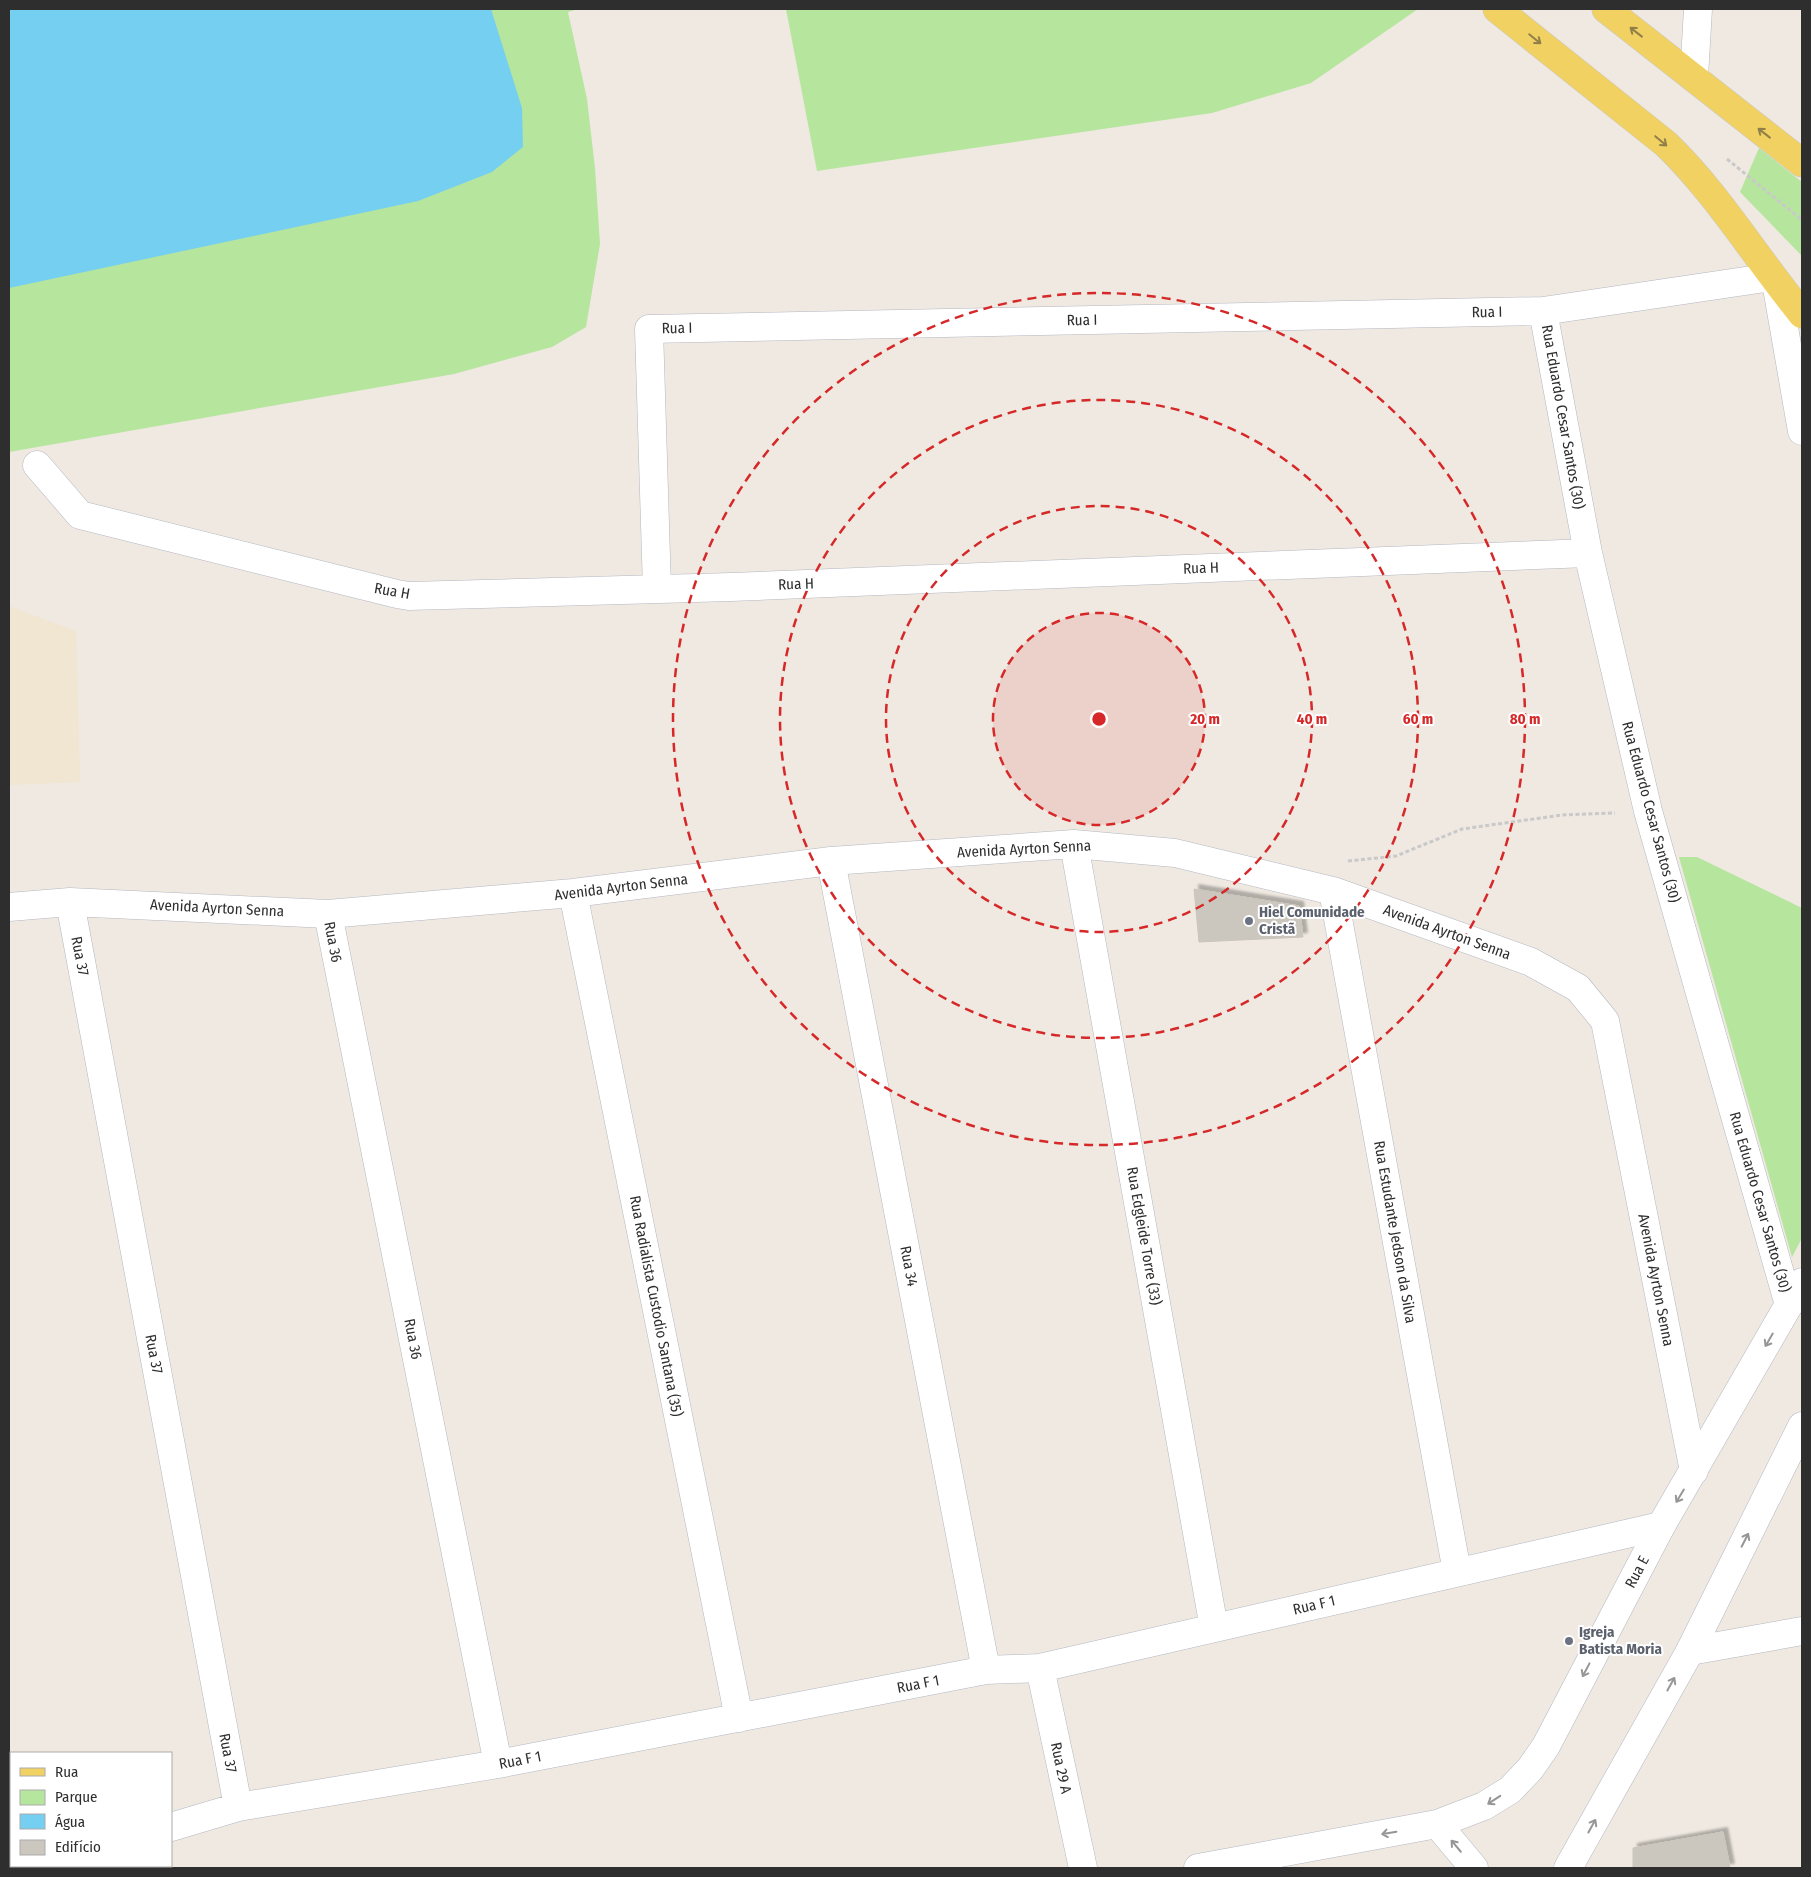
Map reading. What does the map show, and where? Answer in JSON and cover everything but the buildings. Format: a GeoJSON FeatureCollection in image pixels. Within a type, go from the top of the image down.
{"type":"FeatureCollection","features":[{"type":"Feature","properties":{"kind":"main road"},"geometry":{"type":"LineString","coordinates":[[1496,9],[1666,144],[1701,182],[1802,314]]}},
{"type":"Feature","properties":{"kind":"main road"},"geometry":{"type":"LineString","coordinates":[[1606,9],[1802,162]]}},
{"type":"Feature","properties":{"kind":"street"},"geometry":{"type":"LineString","coordinates":[[1694,77],[1698,9]]}},
{"type":"Feature","properties":{"kind":"street","name":"Rua I"},"geometry":{"type":"LineString","coordinates":[[657,589],[649,329],[1543,311],[1774,279]]}},
{"type":"Feature","properties":{"kind":"street"},"geometry":{"type":"LineString","coordinates":[[1774,279],[1802,431]]}},
{"type":"Feature","properties":{"kind":"street","name":"Rua Eduardo Cesar Santos (30)"},"geometry":{"type":"LineString","coordinates":[[1543,311],[1588,553],[1648,811],[1796,1294]]}},
{"type":"Feature","properties":{"kind":"street","name":"Rua H"},"geometry":{"type":"LineString","coordinates":[[37,465],[80,515],[409,596],[657,589],[1588,553]]}},
{"type":"Feature","properties":{"kind":"street","name":"Avenida Ayrton Senna"},"geometry":{"type":"LineString","coordinates":[[9,907],[70,902],[328,914],[573,893],[832,861],[1074,844],[1175,852],[1333,891],[1531,962],[1578,988],[1605,1021],[1694,1471]]}},
{"type":"Feature","properties":{"kind":"street","name":"Rua Edgleide Torre (33)"},"geometry":{"type":"LineString","coordinates":[[1074,844],[1214,1628]]}},
{"type":"Feature","properties":{"kind":"street","name":"Rua 34"},"geometry":{"type":"LineString","coordinates":[[832,861],[986,1670]]}},
{"type":"Feature","properties":{"kind":"street","name":"Rua Estudante Jedson da Silva"},"geometry":{"type":"LineString","coordinates":[[1333,891],[1457,1572]]}},
{"type":"Feature","properties":{"kind":"street","name":"Rua Radialista Custodio Santana (35)"},"geometry":{"type":"LineString","coordinates":[[573,893],[739,1718]]}},
{"type":"Feature","properties":{"kind":"street","name":"Rua 37"},"geometry":{"type":"LineString","coordinates":[[70,902],[238,1807]]}},
{"type":"Feature","properties":{"kind":"street","name":"Rua 36"},"geometry":{"type":"LineString","coordinates":[[328,914],[498,1764]]}},
{"type":"Feature","properties":{"kind":"street","name":"Rua E"},"geometry":{"type":"LineString","coordinates":[[1199,1868],[1437,1824],[1484,1806],[1510,1790],[1530,1770],[1546,1746],[1661,1526],[1796,1294]]}},
{"type":"Feature","properties":{"kind":"street"},"geometry":{"type":"LineString","coordinates":[[1568,1868],[1690,1652],[1802,1426]]}},
{"type":"Feature","properties":{"kind":"street","name":"Rua F 1"},"geometry":{"type":"LineString","coordinates":[[172,1827],[238,1807],[498,1764],[986,1670],[1040,1668],[1661,1526]]}},
{"type":"Feature","properties":{"kind":"street"},"geometry":{"type":"LineString","coordinates":[[1690,1652],[1802,1631]]}},
{"type":"Feature","properties":{"kind":"street","name":"Rua 29 A"},"geometry":{"type":"LineString","coordinates":[[1040,1668],[1083,1868]]}},
{"type":"Feature","properties":{"kind":"street"},"geometry":{"type":"LineString","coordinates":[[1437,1824],[1474,1868]]}},
{"type":"Feature","properties":{"kind":"path"},"geometry":{"type":"LineString","coordinates":[[1341,863],[1396,856],[1462,829],[1562,815],[1648,811]]}},
{"type":"Feature","properties":{"kind":"shaded area"},"geometry":{"type":"Polygon","coordinates":[[[9,606],[76,631],[80,782],[9,785],[9,606]]]}},
{"type":"Feature","properties":{"kind":"green space"},"geometry":{"type":"Polygon","coordinates":[[[9,9],[578,9],[568,12],[587,99],[595,168],[600,244],[586,327],[552,347],[454,374],[9,452],[9,9]]]}},
{"type":"Feature","properties":{"kind":"green space"},"geometry":{"type":"Polygon","coordinates":[[[786,9],[1418,9],[1311,83],[1212,113],[817,171],[786,9]]]}},
{"type":"Feature","properties":{"kind":"green space"},"geometry":{"type":"Polygon","coordinates":[[[1759,148],[1802,182],[1802,256],[1740,192],[1759,148]]]}},
{"type":"Feature","properties":{"kind":"green space"},"geometry":{"type":"Polygon","coordinates":[[[1679,857],[1697,857],[1802,908],[1802,1238],[1792,1257],[1679,857]]]}},
{"type":"Feature","properties":{"kind":"water"},"geometry":{"type":"Polygon","coordinates":[[[9,9],[491,9],[522,108],[523,147],[492,172],[418,201],[9,288],[9,9]]]}},
{"type":"Feature","properties":{"kind":"place","name":"Hiel Comunidade Cristã"},"geometry":{"type":"Point","coordinates":[1249,921]}},
{"type":"Feature","properties":{"kind":"place","name":"Igreja Batista Moria"},"geometry":{"type":"Point","coordinates":[1569,1641]}}]}
